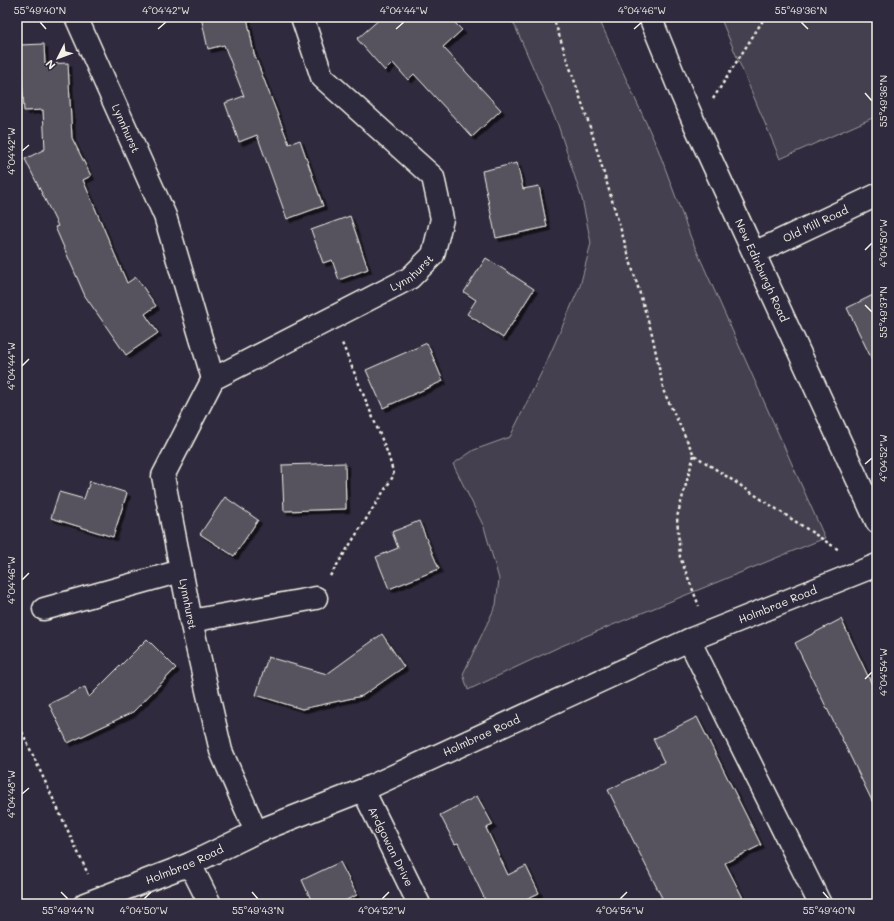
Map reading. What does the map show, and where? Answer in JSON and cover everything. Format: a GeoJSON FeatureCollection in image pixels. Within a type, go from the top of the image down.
{"type":"FeatureCollection","features":[{"type":"Feature","properties":{"kind":"street","name":"Lynnhurst"},"geometry":{"type":"LineString","coordinates":[[76,17],[165,216],[213,379]]}},
{"type":"Feature","properties":{"kind":"street","name":"Lynnhurst"},"geometry":{"type":"LineString","coordinates":[[256,832],[221,751],[191,621],[163,476],[213,379],[410,278],[433,255],[442,219],[433,177],[322,78],[302,17]]}},
{"type":"Feature","properties":{"kind":"street","name":"New Edinburgh Road"},"geometry":{"type":"LineString","coordinates":[[650,17],[696,127],[877,522]]}},
{"type":"Feature","properties":{"kind":"street","name":"Old Mill Road"},"geometry":{"type":"LineString","coordinates":[[754,253],[877,195]]}},
{"type":"Feature","properties":{"kind":"street","name":"Holmbrae Road"},"geometry":{"type":"LineString","coordinates":[[92,901],[190,864],[256,832],[363,790],[688,640],[872,567]]}},
{"type":"Feature","properties":{"kind":"street"},"geometry":{"type":"LineString","coordinates":[[44,609],[181,571]]}},
{"type":"Feature","properties":{"kind":"street"},"geometry":{"type":"LineString","coordinates":[[191,621],[316,598]]}},
{"type":"Feature","properties":{"kind":"street"},"geometry":{"type":"LineString","coordinates":[[688,640],[820,904]]}},
{"type":"Feature","properties":{"kind":"street","name":"Ardgowan Drive"},"geometry":{"type":"LineString","coordinates":[[363,790],[419,904]]}},
{"type":"Feature","properties":{"kind":"street"},"geometry":{"type":"LineString","coordinates":[[190,864],[210,904]]}},
{"type":"Feature","properties":{"kind":"path"},"geometry":{"type":"LineString","coordinates":[[553,17],[591,130],[643,303],[652,334],[664,392],[694,455],[872,567]]}},
{"type":"Feature","properties":{"kind":"path"},"geometry":{"type":"LineString","coordinates":[[696,127],[765,17]]}},
{"type":"Feature","properties":{"kind":"path"},"geometry":{"type":"LineString","coordinates":[[316,598],[394,475],[388,454],[332,318]]}},
{"type":"Feature","properties":{"kind":"path"},"geometry":{"type":"LineString","coordinates":[[694,455],[677,516],[680,557],[710,632]]}},
{"type":"Feature","properties":{"kind":"path"},"geometry":{"type":"LineString","coordinates":[[17,721],[92,901]]}},
{"type":"Feature","properties":{"kind":"shaded area"},"geometry":{"type":"Polygon","coordinates":[[[511,17],[598,17],[658,149],[691,238],[825,538],[559,647],[468,690],[463,674],[496,605],[499,579],[484,527],[453,464],[474,450],[510,437],[547,361],[580,286],[591,243],[582,199],[558,125],[511,17]]]}},
{"type":"Feature","properties":{"kind":"shaded area"},"geometry":{"type":"Polygon","coordinates":[[[720,17],[877,17],[877,116],[780,159],[720,17]]]}},
{"type":"Feature","properties":{"kind":"building"},"geometry":{"type":"Polygon","coordinates":[[[201,17],[247,17],[254,54],[289,144],[300,140],[323,206],[287,219],[257,135],[239,142],[225,103],[244,96],[224,45],[208,49],[201,17]]]}},
{"type":"Feature","properties":{"kind":"building"},"geometry":{"type":"Polygon","coordinates":[[[382,17],[449,17],[462,30],[443,47],[501,110],[472,137],[414,74],[408,80],[393,63],[385,71],[357,39],[382,17]]]}},
{"type":"Feature","properties":{"kind":"building"},"geometry":{"type":"Polygon","coordinates":[[[44,44],[45,64],[68,63],[72,138],[91,176],[83,180],[127,283],[136,277],[156,306],[145,314],[158,333],[126,355],[85,296],[55,227],[58,226],[25,159],[45,149],[43,110],[24,111],[20,45],[44,44]]]}},
{"type":"Feature","properties":{"kind":"building"},"geometry":{"type":"Polygon","coordinates":[[[517,163],[523,189],[539,186],[547,227],[496,238],[482,171],[517,163]]]}},
{"type":"Feature","properties":{"kind":"building"},"geometry":{"type":"Polygon","coordinates":[[[350,216],[368,269],[339,280],[332,260],[323,263],[311,230],[350,216]]]}},
{"type":"Feature","properties":{"kind":"building"},"geometry":{"type":"Polygon","coordinates":[[[486,258],[534,289],[503,338],[467,314],[476,300],[464,292],[486,258]]]}},
{"type":"Feature","properties":{"kind":"building"},"geometry":{"type":"Polygon","coordinates":[[[877,293],[877,370],[847,308],[877,293]]]}},
{"type":"Feature","properties":{"kind":"building"},"geometry":{"type":"Polygon","coordinates":[[[427,343],[443,381],[383,408],[366,370],[427,343]]]}},
{"type":"Feature","properties":{"kind":"building"},"geometry":{"type":"Polygon","coordinates":[[[345,463],[346,509],[284,511],[282,465],[345,463]]]}},
{"type":"Feature","properties":{"kind":"building"},"geometry":{"type":"Polygon","coordinates":[[[90,481],[127,493],[113,537],[51,518],[59,492],[84,499],[90,481]]]}},
{"type":"Feature","properties":{"kind":"building"},"geometry":{"type":"Polygon","coordinates":[[[225,497],[258,520],[234,556],[200,534],[225,497]]]}},
{"type":"Feature","properties":{"kind":"building"},"geometry":{"type":"Polygon","coordinates":[[[419,521],[439,569],[389,589],[376,557],[398,548],[392,532],[419,521]]]}},
{"type":"Feature","properties":{"kind":"building"},"geometry":{"type":"Polygon","coordinates":[[[841,619],[877,695],[877,811],[795,643],[841,619]]]}},
{"type":"Feature","properties":{"kind":"building"},"geometry":{"type":"Polygon","coordinates":[[[382,634],[404,667],[362,696],[302,709],[256,695],[268,657],[327,674],[382,634]]]}},
{"type":"Feature","properties":{"kind":"building"},"geometry":{"type":"Polygon","coordinates":[[[147,639],[176,668],[133,712],[68,743],[49,704],[85,687],[89,697],[147,639]]]}},
{"type":"Feature","properties":{"kind":"building"},"geometry":{"type":"Polygon","coordinates":[[[697,717],[761,845],[725,863],[746,904],[665,904],[608,790],[664,762],[653,739],[697,717]]]}},
{"type":"Feature","properties":{"kind":"building"},"geometry":{"type":"Polygon","coordinates":[[[477,796],[493,825],[486,828],[508,875],[526,866],[539,893],[515,904],[487,904],[458,843],[455,844],[440,815],[477,796]]]}},
{"type":"Feature","properties":{"kind":"building"},"geometry":{"type":"Polygon","coordinates":[[[340,862],[357,895],[338,904],[313,904],[302,880],[340,862]]]}}]}
